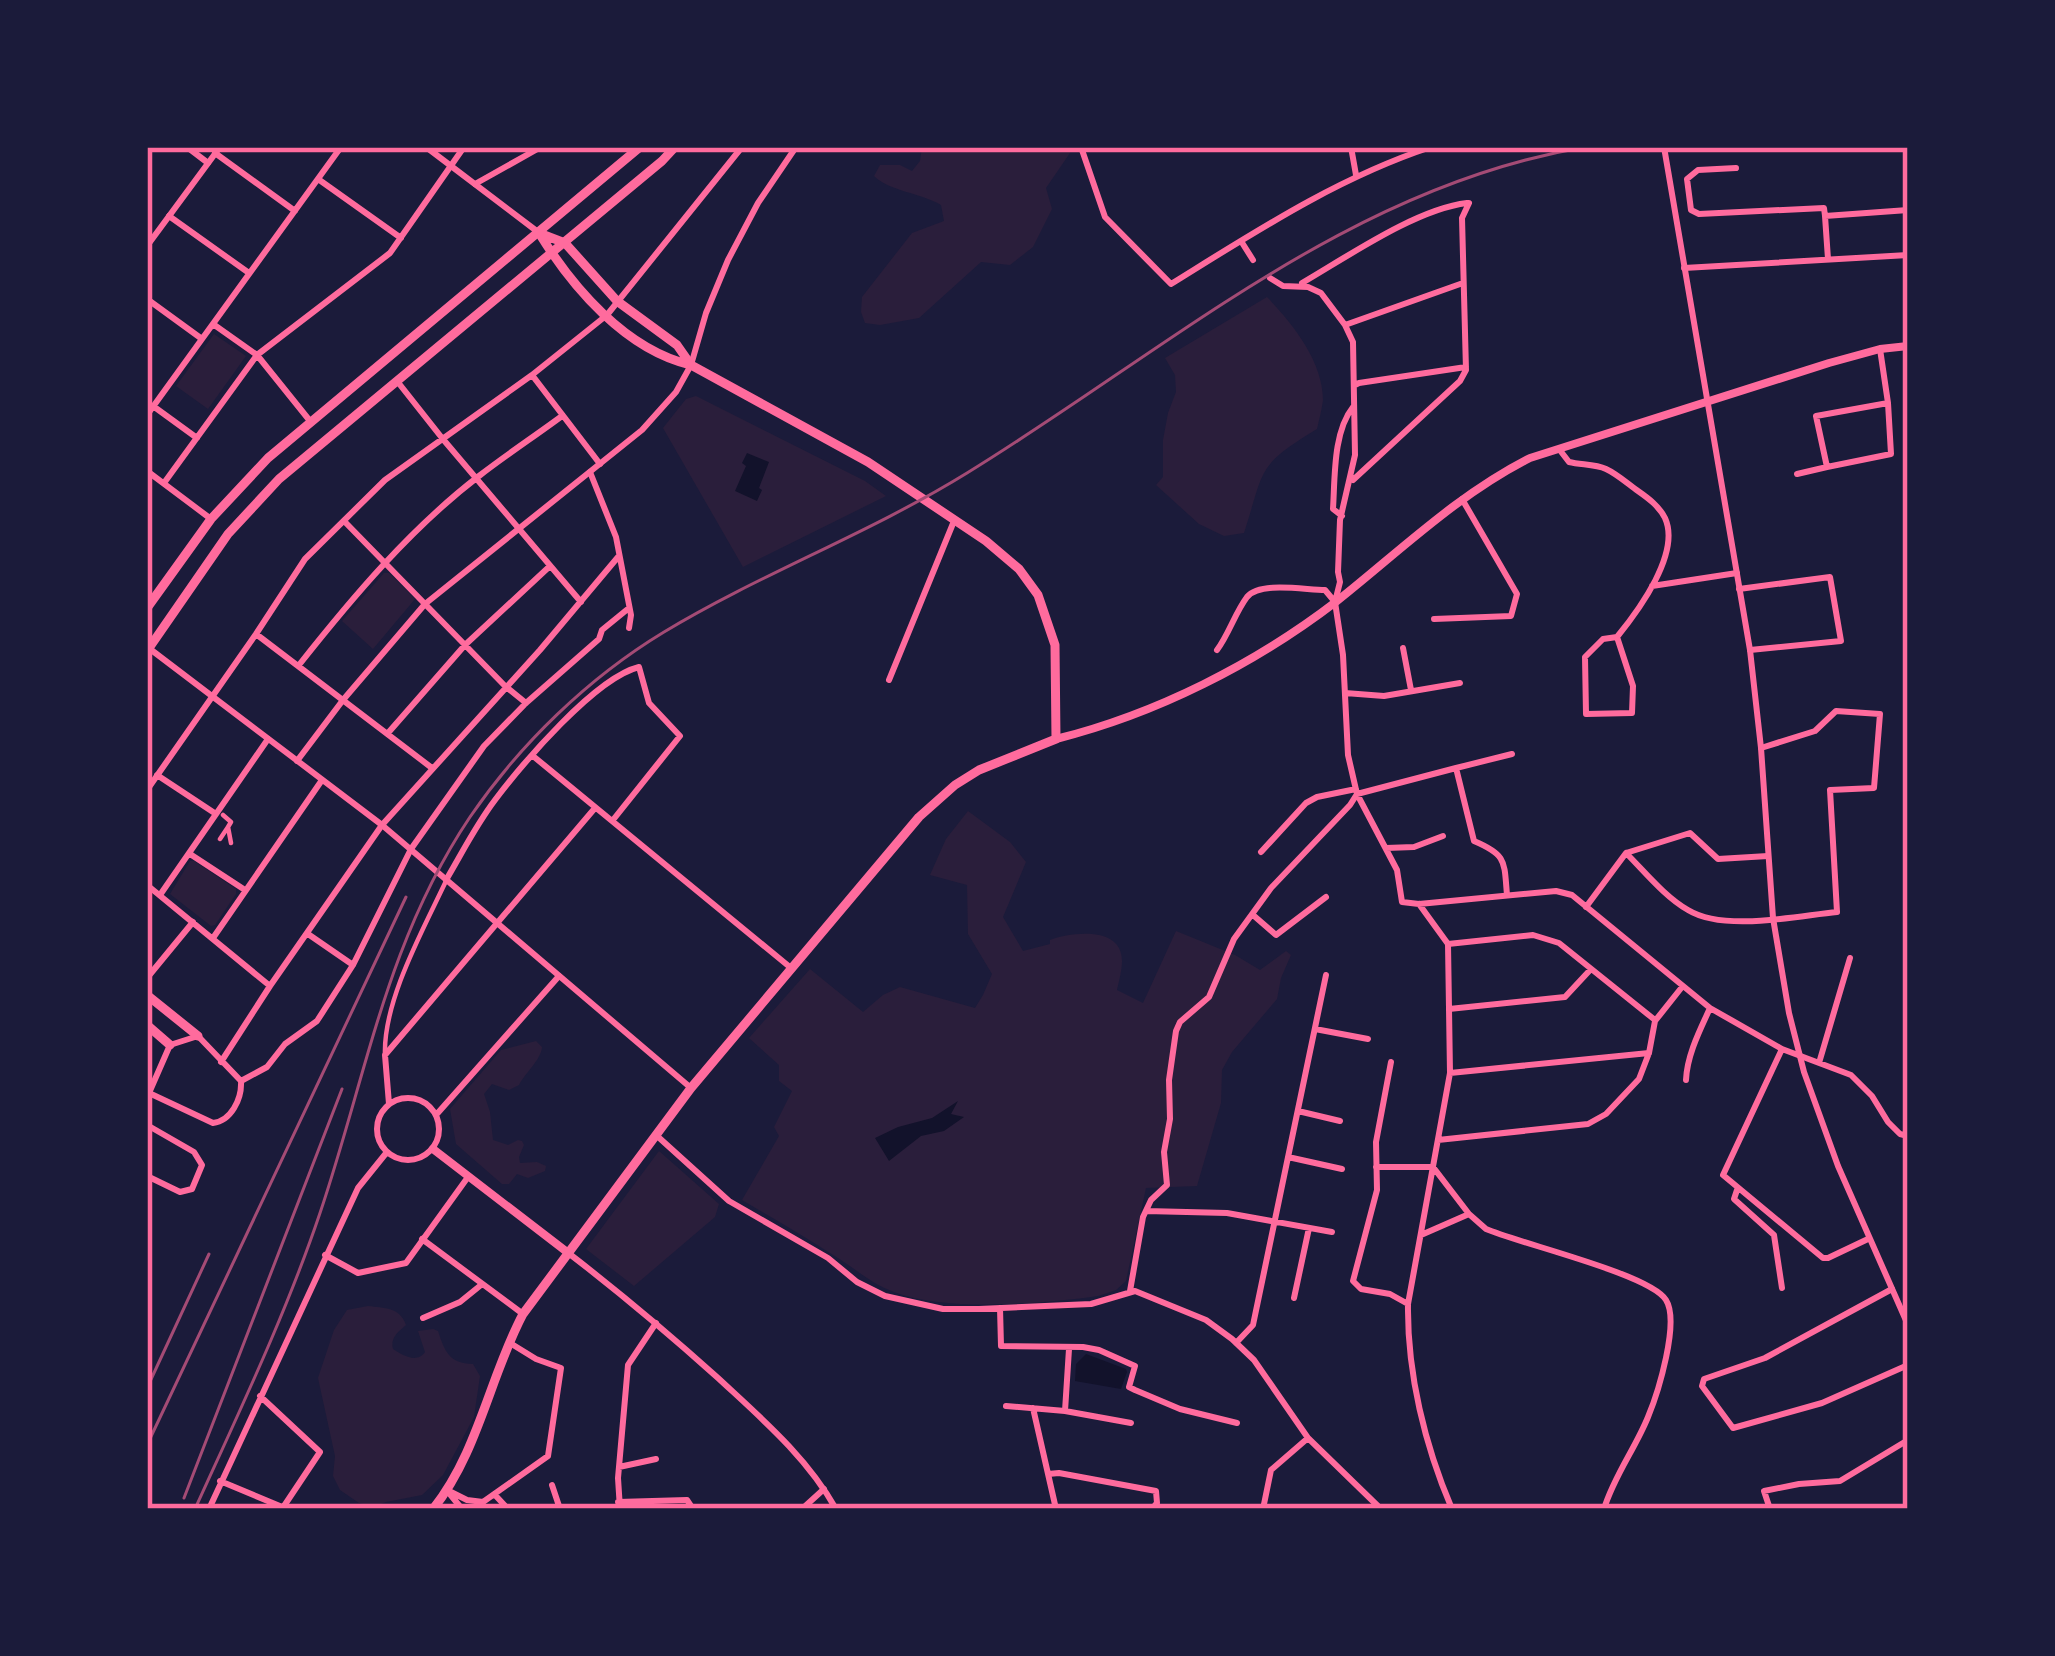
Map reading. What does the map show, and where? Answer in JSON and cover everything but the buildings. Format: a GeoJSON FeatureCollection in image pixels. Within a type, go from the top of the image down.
{"type":"FeatureCollection","features":[{"type":"Feature","properties":{"kind":"main road"},"geometry":{"type":"LineString","coordinates":[[147,608],[211,519],[253,472],[640,147]]}},
{"type":"Feature","properties":{"kind":"main road"},"geometry":{"type":"LineString","coordinates":[[148,649],[228,534],[260,497],[674,147]]}},
{"type":"Feature","properties":{"kind":"main road"},"geometry":{"type":"LineString","coordinates":[[539,233],[565,243],[617,301],[676,345],[691,365]]}},
{"type":"Feature","properties":{"kind":"main road"},"geometry":{"type":"LineString","coordinates":[[539,233],[552,254],[628,334],[879,470],[1019,569],[1038,595],[1055,645],[1056,739]]}},
{"type":"Feature","properties":{"kind":"main road"},"geometry":{"type":"LineString","coordinates":[[433,1509],[466,1453],[509,1342],[567,1252],[691,1088],[935,801],[979,770],[1159,704],[1205,682],[1335,602],[1462,499],[1530,458],[1880,350],[1908,346]]}},
{"type":"Feature","properties":{"kind":"main road"},"geometry":{"type":"LineString","coordinates":[[147,995],[198,1036]]}},
{"type":"Feature","properties":{"kind":"main road"},"geometry":{"type":"LineString","coordinates":[[147,1025],[170,1045]]}},
{"type":"Feature","properties":{"kind":"main road"},"geometry":{"type":"LineString","coordinates":[[433,1149],[567,1252]]}},
{"type":"Feature","properties":{"kind":"street"},"geometry":{"type":"LineString","coordinates":[[187,147],[208,163]]}},
{"type":"Feature","properties":{"kind":"street"},"geometry":{"type":"LineString","coordinates":[[147,415],[341,147]]}},
{"type":"Feature","properties":{"kind":"street"},"geometry":{"type":"LineString","coordinates":[[426,147],[539,233]]}},
{"type":"Feature","properties":{"kind":"street"},"geometry":{"type":"LineString","coordinates":[[164,484],[257,355],[390,253],[464,147]]}},
{"type":"Feature","properties":{"kind":"street"},"geometry":{"type":"LineString","coordinates":[[475,184],[542,147]]}},
{"type":"Feature","properties":{"kind":"street"},"geometry":{"type":"LineString","coordinates":[[147,790],[305,559],[385,480],[607,315],[742,147]]}},
{"type":"Feature","properties":{"kind":"street"},"geometry":{"type":"LineString","coordinates":[[297,760],[425,604],[650,422],[676,392],[691,365],[728,260],[758,202],[796,147]]}},
{"type":"Feature","properties":{"kind":"street"},"geometry":{"type":"LineString","coordinates":[[1081,147],[1105,217],[1171,284],[1356,175],[1431,147]]}},
{"type":"Feature","properties":{"kind":"street"},"geometry":{"type":"LineString","coordinates":[[1351,147],[1356,175]]}},
{"type":"Feature","properties":{"kind":"street"},"geometry":{"type":"LineString","coordinates":[[1664,147],[1750,650],[1773,918],[1789,1013],[1827,1136],[1908,1325]]}},
{"type":"Feature","properties":{"kind":"street"},"geometry":{"type":"LineString","coordinates":[[147,246],[217,150],[295,211]]}},
{"type":"Feature","properties":{"kind":"street"},"geometry":{"type":"LineString","coordinates":[[1736,168],[1698,170],[1687,179],[1691,210],[1699,214],[1824,208],[1828,259]]}},
{"type":"Feature","properties":{"kind":"street"},"geometry":{"type":"LineString","coordinates":[[318,178],[401,238]]}},
{"type":"Feature","properties":{"kind":"street"},"geometry":{"type":"LineString","coordinates":[[1299,285],[1395,230],[1469,203],[1462,218],[1466,368],[1460,381],[1351,482]]}},
{"type":"Feature","properties":{"kind":"street"},"geometry":{"type":"LineString","coordinates":[[1825,216],[1908,210]]}},
{"type":"Feature","properties":{"kind":"street"},"geometry":{"type":"LineString","coordinates":[[169,216],[250,273]]}},
{"type":"Feature","properties":{"kind":"street"},"geometry":{"type":"LineString","coordinates":[[1241,241],[1253,260]]}},
{"type":"Feature","properties":{"kind":"street"},"geometry":{"type":"LineString","coordinates":[[1684,268],[1908,255]]}},
{"type":"Feature","properties":{"kind":"street"},"geometry":{"type":"LineString","coordinates":[[1270,278],[1283,286],[1299,285],[1321,293],[1345,325],[1354,348],[1355,455],[1338,536],[1340,582],[1335,602]]}},
{"type":"Feature","properties":{"kind":"street"},"geometry":{"type":"LineString","coordinates":[[1345,325],[1463,283]]}},
{"type":"Feature","properties":{"kind":"street"},"geometry":{"type":"LineString","coordinates":[[147,299],[202,339]]}},
{"type":"Feature","properties":{"kind":"street"},"geometry":{"type":"LineString","coordinates":[[213,324],[257,355],[310,421]]}},
{"type":"Feature","properties":{"kind":"street"},"geometry":{"type":"LineString","coordinates":[[1797,474],[1891,454],[1880,350]]}},
{"type":"Feature","properties":{"kind":"street"},"geometry":{"type":"LineString","coordinates":[[1355,386],[1466,368]]}},
{"type":"Feature","properties":{"kind":"street"},"geometry":{"type":"LineString","coordinates":[[532,375],[600,464]]}},
{"type":"Feature","properties":{"kind":"street"},"geometry":{"type":"LineString","coordinates":[[397,381],[581,602]]}},
{"type":"Feature","properties":{"kind":"street"},"geometry":{"type":"LineString","coordinates":[[1827,467],[1816,416],[1888,403]]}},
{"type":"Feature","properties":{"kind":"street"},"geometry":{"type":"LineString","coordinates":[[1342,515],[1333,509],[1335,473],[1345,416],[1355,404]]}},
{"type":"Feature","properties":{"kind":"street"},"geometry":{"type":"LineString","coordinates":[[153,406],[197,438]]}},
{"type":"Feature","properties":{"kind":"street"},"geometry":{"type":"LineString","coordinates":[[298,665],[385,564],[476,477],[562,416]]}},
{"type":"Feature","properties":{"kind":"street"},"geometry":{"type":"LineString","coordinates":[[1558,448],[1569,462],[1609,470],[1652,501],[1670,533],[1651,586],[1633,617],[1616,637],[1603,639],[1585,657],[1586,714],[1632,713],[1633,686],[1616,637]]}},
{"type":"Feature","properties":{"kind":"street"},"geometry":{"type":"LineString","coordinates":[[147,471],[211,519]]}},
{"type":"Feature","properties":{"kind":"street"},"geometry":{"type":"LineString","coordinates":[[590,472],[616,537],[632,615],[629,628]]}},
{"type":"Feature","properties":{"kind":"street"},"geometry":{"type":"LineString","coordinates":[[1434,619],[1511,616],[1517,593],[1462,499]]}},
{"type":"Feature","properties":{"kind":"street"},"geometry":{"type":"LineString","coordinates":[[344,521],[526,703]]}},
{"type":"Feature","properties":{"kind":"street"},"geometry":{"type":"LineString","coordinates":[[889,680],[954,521]]}},
{"type":"Feature","properties":{"kind":"street"},"geometry":{"type":"LineString","coordinates":[[221,1062],[382,825],[618,557]]}},
{"type":"Feature","properties":{"kind":"street"},"geometry":{"type":"LineString","coordinates":[[388,733],[465,645],[550,566]]}},
{"type":"Feature","properties":{"kind":"street"},"geometry":{"type":"LineString","coordinates":[[1651,586],[1737,573]]}},
{"type":"Feature","properties":{"kind":"street"},"geometry":{"type":"LineString","coordinates":[[1739,589],[1830,577],[1841,641],[1750,650]]}},
{"type":"Feature","properties":{"kind":"street"},"geometry":{"type":"LineString","coordinates":[[1216,650],[1246,598],[1256,590],[1325,590],[1335,602],[1340,623],[1348,755],[1357,791],[1397,869],[1402,902],[1556,891],[1572,895],[1710,1007],[1800,1058],[1851,1075],[1888,1122],[1906,1136],[1908,1147]]}},
{"type":"Feature","properties":{"kind":"street"},"geometry":{"type":"LineString","coordinates":[[241,1081],[267,1067],[285,1044],[317,1021],[353,965],[411,849],[484,746],[629,608]]}},
{"type":"Feature","properties":{"kind":"street"},"geometry":{"type":"LineString","coordinates":[[256,634],[432,768]]}},
{"type":"Feature","properties":{"kind":"street"},"geometry":{"type":"LineString","coordinates":[[1403,648],[1411,690]]}},
{"type":"Feature","properties":{"kind":"street"},"geometry":{"type":"LineString","coordinates":[[148,649],[382,825],[691,1088]]}},
{"type":"Feature","properties":{"kind":"street"},"geometry":{"type":"LineString","coordinates":[[389,1104],[384,1034],[413,951],[446,880],[495,800],[532,756],[590,698],[626,670],[639,667],[649,703],[680,736],[613,820]]}},
{"type":"Feature","properties":{"kind":"street"},"geometry":{"type":"LineString","coordinates":[[1345,693],[1384,696],[1460,683]]}},
{"type":"Feature","properties":{"kind":"street"},"geometry":{"type":"LineString","coordinates":[[1626,853],[1682,906],[1708,920],[1837,912],[1830,790],[1874,788],[1880,714],[1835,712],[1814,731],[1761,748]]}},
{"type":"Feature","properties":{"kind":"street"},"geometry":{"type":"LineString","coordinates":[[160,895],[268,739]]}},
{"type":"Feature","properties":{"kind":"street"},"geometry":{"type":"LineString","coordinates":[[1261,851],[1317,797],[1512,754]]}},
{"type":"Feature","properties":{"kind":"street"},"geometry":{"type":"LineString","coordinates":[[532,756],[791,968]]}},
{"type":"Feature","properties":{"kind":"street"},"geometry":{"type":"LineString","coordinates":[[1456,768],[1474,841],[1497,850],[1504,860],[1507,895]]}},
{"type":"Feature","properties":{"kind":"street"},"geometry":{"type":"LineString","coordinates":[[153,776],[231,822],[220,838]]}},
{"type":"Feature","properties":{"kind":"street"},"geometry":{"type":"LineString","coordinates":[[213,938],[322,780]]}},
{"type":"Feature","properties":{"kind":"street"},"geometry":{"type":"LineString","coordinates":[[1130,1291],[1146,1211],[1167,1186],[1169,1079],[1180,1022],[1209,997],[1234,938],[1271,888],[1350,805],[1357,791]]}},
{"type":"Feature","properties":{"kind":"street"},"geometry":{"type":"LineString","coordinates":[[385,1055],[595,808]]}},
{"type":"Feature","properties":{"kind":"street"},"geometry":{"type":"LineString","coordinates":[[228,827],[231,843]]}},
{"type":"Feature","properties":{"kind":"street"},"geometry":{"type":"LineString","coordinates":[[1586,907],[1626,853],[1690,833],[1718,859],[1768,856]]}},
{"type":"Feature","properties":{"kind":"street"},"geometry":{"type":"LineString","coordinates":[[1386,848],[1414,847],[1443,836]]}},
{"type":"Feature","properties":{"kind":"street"},"geometry":{"type":"LineString","coordinates":[[190,854],[245,890]]}},
{"type":"Feature","properties":{"kind":"street"},"geometry":{"type":"LineString","coordinates":[[147,884],[270,986]]}},
{"type":"Feature","properties":{"kind":"street"},"geometry":{"type":"LineString","coordinates":[[1252,914],[1276,935],[1326,897]]}},
{"type":"Feature","properties":{"kind":"street"},"geometry":{"type":"LineString","coordinates":[[1419,904],[1448,944],[1450,1073],[1408,1304],[1408,1337],[1430,1450],[1452,1509]]}},
{"type":"Feature","properties":{"kind":"street"},"geometry":{"type":"LineString","coordinates":[[147,977],[193,922]]}},
{"type":"Feature","properties":{"kind":"street"},"geometry":{"type":"LineString","coordinates":[[308,934],[353,965]]}},
{"type":"Feature","properties":{"kind":"street"},"geometry":{"type":"LineString","coordinates":[[1448,944],[1533,935],[1558,943],[1655,1021]]}},
{"type":"Feature","properties":{"kind":"street"},"geometry":{"type":"LineString","coordinates":[[1819,1063],[1850,958]]}},
{"type":"Feature","properties":{"kind":"street"},"geometry":{"type":"LineString","coordinates":[[1449,1009],[1565,997],[1592,969]]}},
{"type":"Feature","properties":{"kind":"street"},"geometry":{"type":"LineString","coordinates":[[1236,1342],[1253,1325],[1326,975]]}},
{"type":"Feature","properties":{"kind":"street"},"geometry":{"type":"LineString","coordinates":[[436,1115],[559,976]]}},
{"type":"Feature","properties":{"kind":"street"},"geometry":{"type":"LineString","coordinates":[[1438,1140],[1588,1124],[1606,1114],[1644,1071],[1655,1021],[1682,986]]}},
{"type":"Feature","properties":{"kind":"street"},"geometry":{"type":"LineString","coordinates":[[1686,1080],[1710,1007]]}},
{"type":"Feature","properties":{"kind":"street"},"geometry":{"type":"LineString","coordinates":[[1315,1029],[1368,1039]]}},
{"type":"Feature","properties":{"kind":"street"},"geometry":{"type":"LineString","coordinates":[[198,1036],[221,1062],[241,1081],[242,1090],[224,1122],[213,1123],[148,1095],[170,1045],[198,1036]]}},
{"type":"Feature","properties":{"kind":"street"},"geometry":{"type":"LineString","coordinates":[[1782,1049],[1725,1170],[1726,1180],[1822,1258],[1868,1239]]}},
{"type":"Feature","properties":{"kind":"street"},"geometry":{"type":"LineString","coordinates":[[1450,1073],[1649,1053]]}},
{"type":"Feature","properties":{"kind":"street"},"geometry":{"type":"LineString","coordinates":[[1391,1062],[1376,1142],[1377,1190],[1353,1280],[1360,1289],[1390,1294],[1408,1304]]}},
{"type":"Feature","properties":{"kind":"street"},"geometry":{"type":"LineString","coordinates":[[419,1100],[436,1115],[438,1135],[428,1154],[400,1160],[387,1152],[376,1130],[389,1104],[419,1100]]}},
{"type":"Feature","properties":{"kind":"street"},"geometry":{"type":"LineString","coordinates":[[1298,1112],[1340,1120]]}},
{"type":"Feature","properties":{"kind":"street"},"geometry":{"type":"LineString","coordinates":[[147,1125],[194,1153],[202,1165],[192,1189],[181,1192],[147,1176]]}},
{"type":"Feature","properties":{"kind":"street"},"geometry":{"type":"LineString","coordinates":[[655,1135],[728,1202],[828,1258],[869,1289],[910,1304],[944,1310],[1091,1304],[1130,1291],[1196,1315],[1254,1360],[1308,1438],[1381,1509]]}},
{"type":"Feature","properties":{"kind":"street"},"geometry":{"type":"LineString","coordinates":[[208,1509],[361,1183],[387,1152]]}},
{"type":"Feature","properties":{"kind":"street"},"geometry":{"type":"LineString","coordinates":[[1288,1157],[1342,1169]]}},
{"type":"Feature","properties":{"kind":"street"},"geometry":{"type":"LineString","coordinates":[[1376,1167],[1433,1168]]}},
{"type":"Feature","properties":{"kind":"street"},"geometry":{"type":"LineString","coordinates":[[1433,1168],[1486,1229],[1636,1279],[1654,1288],[1669,1306],[1667,1349],[1648,1417],[1604,1509]]}},
{"type":"Feature","properties":{"kind":"street"},"geometry":{"type":"LineString","coordinates":[[325,1255],[358,1273],[406,1263],[468,1177]]}},
{"type":"Feature","properties":{"kind":"street"},"geometry":{"type":"LineString","coordinates":[[1737,1189],[1734,1199],[1774,1234],[1782,1288]]}},
{"type":"Feature","properties":{"kind":"street"},"geometry":{"type":"LineString","coordinates":[[1146,1211],[1227,1213],[1332,1232]]}},
{"type":"Feature","properties":{"kind":"street"},"geometry":{"type":"LineString","coordinates":[[1421,1235],[1469,1214]]}},
{"type":"Feature","properties":{"kind":"street"},"geometry":{"type":"LineString","coordinates":[[1294,1298],[1309,1228]]}},
{"type":"Feature","properties":{"kind":"street"},"geometry":{"type":"LineString","coordinates":[[422,1239],[524,1314]]}},
{"type":"Feature","properties":{"kind":"street"},"geometry":{"type":"LineString","coordinates":[[567,1252],[656,1323],[776,1432],[836,1509]]}},
{"type":"Feature","properties":{"kind":"street"},"geometry":{"type":"LineString","coordinates":[[423,1318],[460,1302],[483,1283]]}},
{"type":"Feature","properties":{"kind":"street"},"geometry":{"type":"LineString","coordinates":[[1892,1289],[1765,1358],[1704,1379],[1702,1386],[1733,1428],[1822,1403],[1908,1365]]}},
{"type":"Feature","properties":{"kind":"street"},"geometry":{"type":"LineString","coordinates":[[1000,1308],[1001,1346],[1099,1350],[1135,1366],[1129,1387],[1180,1409],[1237,1423]]}},
{"type":"Feature","properties":{"kind":"street"},"geometry":{"type":"LineString","coordinates":[[656,1323],[628,1365],[619,1505],[687,1500],[693,1509]]}},
{"type":"Feature","properties":{"kind":"street"},"geometry":{"type":"LineString","coordinates":[[446,1490],[480,1503],[548,1456],[561,1368],[509,1342]]}},
{"type":"Feature","properties":{"kind":"street"},"geometry":{"type":"LineString","coordinates":[[1064,1411],[1069,1347]]}},
{"type":"Feature","properties":{"kind":"street"},"geometry":{"type":"LineString","coordinates":[[220,1481],[284,1508],[320,1452],[260,1396]]}},
{"type":"Feature","properties":{"kind":"street"},"geometry":{"type":"LineString","coordinates":[[1006,1406],[1131,1423]]}},
{"type":"Feature","properties":{"kind":"street"},"geometry":{"type":"LineString","coordinates":[[1033,1408],[1056,1509]]}},
{"type":"Feature","properties":{"kind":"street"},"geometry":{"type":"LineString","coordinates":[[1263,1509],[1271,1470],[1308,1438]]}},
{"type":"Feature","properties":{"kind":"street"},"geometry":{"type":"LineString","coordinates":[[1770,1509],[1764,1491],[1840,1481],[1908,1440]]}},
{"type":"Feature","properties":{"kind":"street"},"geometry":{"type":"LineString","coordinates":[[619,1467],[656,1459]]}},
{"type":"Feature","properties":{"kind":"street"},"geometry":{"type":"LineString","coordinates":[[1048,1474],[1156,1491],[1153,1509]]}},
{"type":"Feature","properties":{"kind":"street"},"geometry":{"type":"LineString","coordinates":[[552,1485],[559,1506],[553,1509]]}},
{"type":"Feature","properties":{"kind":"street"},"geometry":{"type":"LineString","coordinates":[[802,1509],[824,1489]]}},
{"type":"Feature","properties":{"kind":"street"},"geometry":{"type":"LineString","coordinates":[[446,1490],[462,1509]]}},
{"type":"Feature","properties":{"kind":"street"},"geometry":{"type":"LineString","coordinates":[[495,1495],[508,1509]]}},
{"type":"Feature","properties":{"kind":"shaded area"},"geometry":{"type":"Polygon","coordinates":[[[922,147],[1070,147],[1070,153],[1046,188],[1052,209],[1033,247],[1010,265],[981,262],[919,318],[865,323],[862,297],[912,233],[944,221],[941,205],[874,176],[880,165],[900,165],[912,171],[922,147]]]}},
{"type":"Feature","properties":{"kind":"shaded area"},"geometry":{"type":"Polygon","coordinates":[[[1267,297],[1312,357],[1322,385],[1322,407],[1317,429],[1266,470],[1244,533],[1224,536],[1199,524],[1156,485],[1163,477],[1163,440],[1176,392],[1175,375],[1165,358],[1267,297]]]}},
{"type":"Feature","properties":{"kind":"shaded area"},"geometry":{"type":"Polygon","coordinates":[[[214,334],[246,356],[208,409],[176,386],[214,334]]]}},
{"type":"Feature","properties":{"kind":"shaded area"},"geometry":{"type":"Polygon","coordinates":[[[696,396],[886,496],[743,567],[663,428],[686,399],[696,396]]]}},
{"type":"Feature","properties":{"kind":"shaded area"},"geometry":{"type":"Polygon","coordinates":[[[747,453],[769,462],[757,501],[735,491],[747,453]]]}},
{"type":"Feature","properties":{"kind":"shaded area"},"geometry":{"type":"Polygon","coordinates":[[[384,573],[415,599],[373,649],[342,621],[384,573]]]}},
{"type":"Feature","properties":{"kind":"shaded area"},"geometry":{"type":"Polygon","coordinates":[[[968,811],[1010,842],[1026,862],[1003,917],[1023,951],[1071,935],[1105,937],[1120,950],[1117,990],[1143,1003],[1176,931],[1260,970],[1286,951],[1291,955],[1277,999],[1222,1070],[1221,1103],[1197,1186],[1146,1188],[1126,1281],[1098,1296],[994,1304],[915,1298],[879,1285],[742,1200],[779,1136],[774,1127],[792,1091],[779,1081],[779,1065],[749,1038],[810,969],[863,1012],[900,987],[975,1008],[983,995],[992,974],[968,934],[967,885],[930,875],[946,839],[968,811]]]}},
{"type":"Feature","properties":{"kind":"shaded area"},"geometry":{"type":"Polygon","coordinates":[[[190,861],[236,889],[215,925],[170,894],[190,861]]]}},
{"type":"Feature","properties":{"kind":"shaded area"},"geometry":{"type":"Polygon","coordinates":[[[536,1041],[541,1052],[519,1085],[509,1090],[492,1084],[484,1094],[493,1140],[508,1145],[522,1141],[520,1163],[537,1162],[546,1166],[545,1171],[528,1178],[517,1174],[509,1184],[502,1184],[456,1144],[450,1109],[501,1050],[536,1041]]]}},
{"type":"Feature","properties":{"kind":"shaded area"},"geometry":{"type":"Polygon","coordinates":[[[958,1101],[951,1114],[964,1117],[944,1131],[921,1136],[889,1161],[875,1138],[932,1118],[958,1101]]]}},
{"type":"Feature","properties":{"kind":"shaded area"},"geometry":{"type":"Polygon","coordinates":[[[659,1151],[719,1204],[715,1217],[634,1286],[586,1249],[659,1151]]]}},
{"type":"Feature","properties":{"kind":"shaded area"},"geometry":{"type":"Polygon","coordinates":[[[391,1309],[403,1319],[406,1325],[395,1336],[393,1349],[409,1357],[422,1356],[418,1331],[433,1329],[449,1355],[473,1364],[480,1376],[474,1417],[443,1475],[422,1495],[374,1507],[340,1490],[333,1476],[335,1456],[318,1378],[334,1330],[347,1310],[391,1309]]]}},
{"type":"Feature","properties":{"kind":"shaded area"},"geometry":{"type":"Polygon","coordinates":[[[1086,1354],[1126,1369],[1121,1389],[1075,1381],[1076,1364],[1086,1354]]]}},
{"type":"Feature","properties":{"kind":"railway"},"geometry":{"type":"LineString","coordinates":[[195,1509],[307,1251],[381,1010],[418,912],[470,817],[557,714],[664,632],[967,473],[1262,279],[1338,235],[1417,197],[1500,167],[1586,147]]}},
{"type":"Feature","properties":{"kind":"railway"},"geometry":{"type":"LineString","coordinates":[[147,1445],[406,897]]}},
{"type":"Feature","properties":{"kind":"railway"},"geometry":{"type":"LineString","coordinates":[[184,1498],[342,1089]]}},
{"type":"Feature","properties":{"kind":"railway"},"geometry":{"type":"LineString","coordinates":[[147,1388],[209,1254]]}}]}
